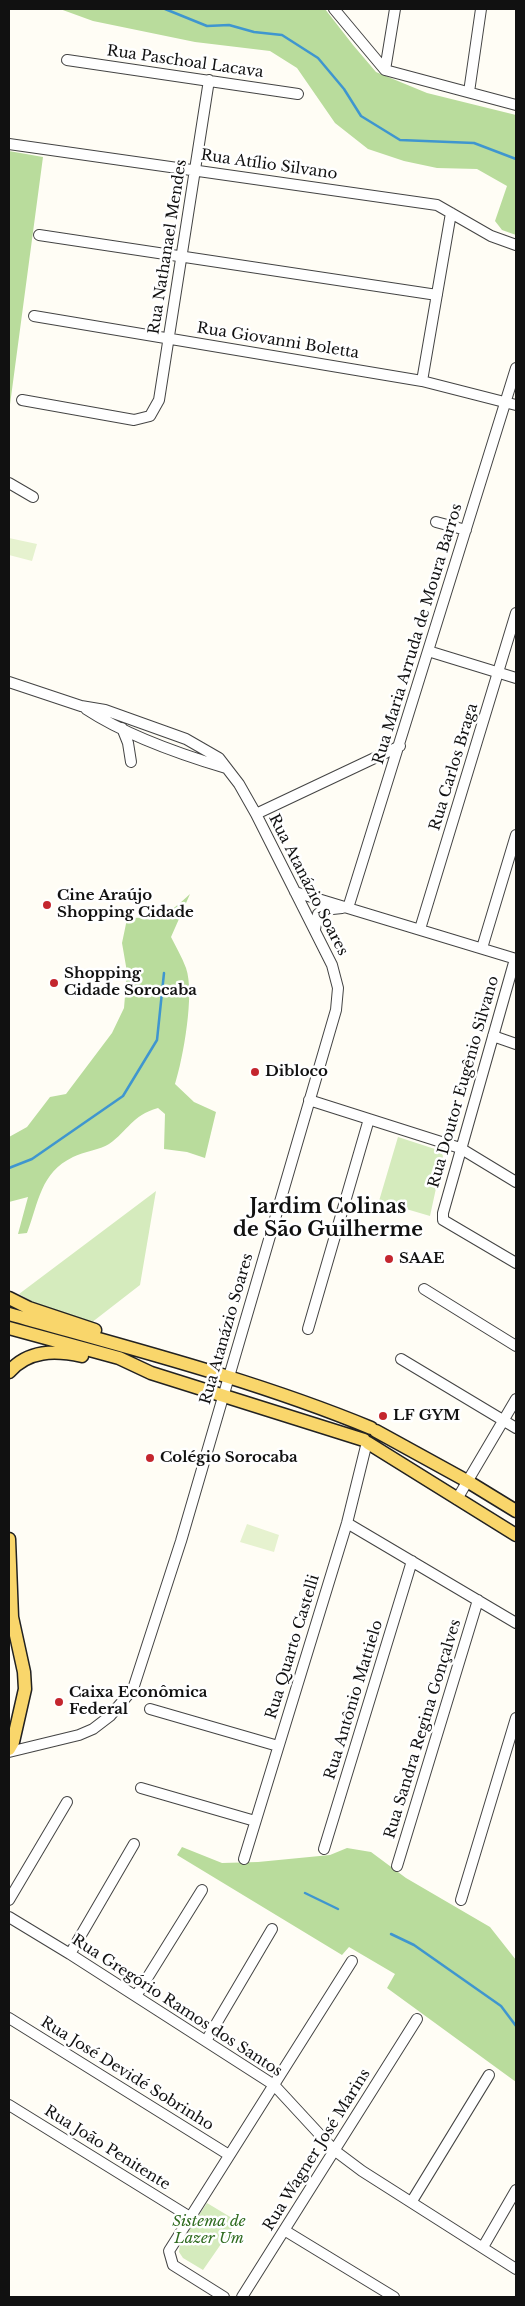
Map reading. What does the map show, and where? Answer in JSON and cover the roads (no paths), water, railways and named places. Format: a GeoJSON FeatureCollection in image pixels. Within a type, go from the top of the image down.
{"type":"FeatureCollection","features":[{"type":"Feature","properties":{"kind":"main road"},"geometry":{"type":"LineString","coordinates":[[9,1298],[29,1308],[136,1346],[145,1353]]}},
{"type":"Feature","properties":{"kind":"main road"},"geometry":{"type":"LineString","coordinates":[[9,1314],[120,1352],[151,1372]]}},
{"type":"Feature","properties":{"kind":"main road"},"geometry":{"type":"LineString","coordinates":[[9,1324],[106,1352],[145,1353],[228,1378],[340,1416],[373,1430],[467,1481],[516,1511]]}},
{"type":"Feature","properties":{"kind":"main road"},"geometry":{"type":"LineString","coordinates":[[9,1328],[120,1352]]}},
{"type":"Feature","properties":{"kind":"main road"},"geometry":{"type":"LineString","coordinates":[[9,1372],[17,1362],[29,1356],[46,1352],[68,1353],[151,1372],[366,1442],[516,1535]]}},
{"type":"Feature","properties":{"kind":"main road"},"geometry":{"type":"LineString","coordinates":[[366,1442],[377,1440],[373,1430]]}},
{"type":"Feature","properties":{"kind":"main road"},"geometry":{"type":"LineString","coordinates":[[9,1539],[12,1617],[24,1672],[25,1689],[13,1742],[9,1751]]}},
{"type":"Feature","properties":{"kind":"street"},"geometry":{"type":"LineString","coordinates":[[334,9],[385,70],[516,105]]}},
{"type":"Feature","properties":{"kind":"street"},"geometry":{"type":"LineString","coordinates":[[385,70],[395,9]]}},
{"type":"Feature","properties":{"kind":"street"},"geometry":{"type":"LineString","coordinates":[[469,92],[481,9]]}},
{"type":"Feature","properties":{"kind":"street","name":"Rua Paschoal Lacava"},"geometry":{"type":"LineString","coordinates":[[67,60],[298,94]]}},
{"type":"Feature","properties":{"kind":"street","name":"Rua Nathanael Mendes"},"geometry":{"type":"LineString","coordinates":[[22,400],[134,420],[150,416],[159,400],[210,80]]}},
{"type":"Feature","properties":{"kind":"street","name":"Rua Atílio Silvano"},"geometry":{"type":"LineString","coordinates":[[9,144],[437,205],[491,236],[516,245]]}},
{"type":"Feature","properties":{"kind":"street"},"geometry":{"type":"LineString","coordinates":[[422,381],[450,213]]}},
{"type":"Feature","properties":{"kind":"street"},"geometry":{"type":"LineString","coordinates":[[39,235],[437,295]]}},
{"type":"Feature","properties":{"kind":"street","name":"Rua Giovanni Boletta"},"geometry":{"type":"LineString","coordinates":[[34,316],[422,381],[511,403]]}},
{"type":"Feature","properties":{"kind":"street","name":"Rua Maria Arruda de Moura Barros"},"geometry":{"type":"LineString","coordinates":[[348,908],[466,530],[511,403],[516,368]]}},
{"type":"Feature","properties":{"kind":"street"},"geometry":{"type":"LineString","coordinates":[[9,483],[33,497]]}},
{"type":"Feature","properties":{"kind":"street"},"geometry":{"type":"LineString","coordinates":[[436,522],[466,530]]}},
{"type":"Feature","properties":{"kind":"street","name":"Rua Carlos Braga"},"geometry":{"type":"LineString","coordinates":[[420,930],[516,612]]}},
{"type":"Feature","properties":{"kind":"street"},"geometry":{"type":"LineString","coordinates":[[428,651],[516,678]]}},
{"type":"Feature","properties":{"kind":"street","name":"Rua Atanázio Soares"},"geometry":{"type":"LineString","coordinates":[[9,682],[81,706],[98,717],[147,740],[226,768]]}},
{"type":"Feature","properties":{"kind":"street","name":"Rua Atanázio Soares"},"geometry":{"type":"LineString","coordinates":[[9,1751],[79,1735],[93,1729],[110,1716],[134,1689],[181,1541],[310,1100],[336,1010],[338,988],[332,965],[315,929],[256,814],[239,784],[226,768],[212,753],[105,705],[81,706]]}},
{"type":"Feature","properties":{"kind":"street"},"geometry":{"type":"LineString","coordinates":[[122,728],[128,743],[131,762]]}},
{"type":"Feature","properties":{"kind":"street"},"geometry":{"type":"LineString","coordinates":[[147,740],[157,734],[172,734]]}},
{"type":"Feature","properties":{"kind":"street"},"geometry":{"type":"LineString","coordinates":[[256,814],[400,746]]}},
{"type":"Feature","properties":{"kind":"street"},"geometry":{"type":"LineString","coordinates":[[482,948],[516,836]]}},
{"type":"Feature","properties":{"kind":"street"},"geometry":{"type":"LineString","coordinates":[[295,892],[516,959]]}},
{"type":"Feature","properties":{"kind":"street"},"geometry":{"type":"LineString","coordinates":[[315,929],[318,914],[323,910],[348,908]]}},
{"type":"Feature","properties":{"kind":"street","name":"Rua Doutor Eugênio Silvano"},"geometry":{"type":"LineString","coordinates":[[516,959],[460,1148],[443,1213],[444,1220],[516,1263]]}},
{"type":"Feature","properties":{"kind":"street"},"geometry":{"type":"LineString","coordinates":[[493,1036],[516,1044]]}},
{"type":"Feature","properties":{"kind":"street"},"geometry":{"type":"LineString","coordinates":[[310,1100],[460,1148],[516,1182]]}},
{"type":"Feature","properties":{"kind":"street"},"geometry":{"type":"LineString","coordinates":[[308,1330],[369,1119]]}},
{"type":"Feature","properties":{"kind":"street"},"geometry":{"type":"LineString","coordinates":[[424,1289],[516,1346]]}},
{"type":"Feature","properties":{"kind":"street"},"geometry":{"type":"LineString","coordinates":[[401,1359],[516,1428]]}},
{"type":"Feature","properties":{"kind":"street"},"geometry":{"type":"LineString","coordinates":[[457,1499],[516,1399]]}},
{"type":"Feature","properties":{"kind":"street","name":"Rua Quarto Castelli"},"geometry":{"type":"LineString","coordinates":[[244,1859],[347,1523],[366,1442]]}},
{"type":"Feature","properties":{"kind":"street"},"geometry":{"type":"LineString","coordinates":[[347,1523],[516,1623]]}},
{"type":"Feature","properties":{"kind":"street","name":"Rua Antônio Mattielo"},"geometry":{"type":"LineString","coordinates":[[324,1849],[412,1561]]}},
{"type":"Feature","properties":{"kind":"street","name":"Rua Sandra Regina Gonçalves"},"geometry":{"type":"LineString","coordinates":[[397,1866],[478,1600]]}},
{"type":"Feature","properties":{"kind":"street"},"geometry":{"type":"LineString","coordinates":[[150,1709],[278,1746]]}},
{"type":"Feature","properties":{"kind":"street"},"geometry":{"type":"LineString","coordinates":[[461,1900],[516,1718]]}},
{"type":"Feature","properties":{"kind":"street"},"geometry":{"type":"LineString","coordinates":[[141,1788],[255,1821]]}},
{"type":"Feature","properties":{"kind":"street"},"geometry":{"type":"LineString","coordinates":[[9,1900],[66,1802]]}},
{"type":"Feature","properties":{"kind":"street"},"geometry":{"type":"LineString","coordinates":[[70,1954],[134,1844]]}},
{"type":"Feature","properties":{"kind":"street"},"geometry":{"type":"LineString","coordinates":[[136,1996],[202,1890]]}},
{"type":"Feature","properties":{"kind":"street","name":"Rua Gregório Ramos dos Santos"},"geometry":{"type":"LineString","coordinates":[[9,1917],[274,2085],[334,2150],[362,2171],[412,2201],[516,2269]]}},
{"type":"Feature","properties":{"kind":"street"},"geometry":{"type":"LineString","coordinates":[[206,2041],[272,1929]]}},
{"type":"Feature","properties":{"kind":"street"},"geometry":{"type":"LineString","coordinates":[[224,2297],[173,2265],[169,2251],[352,1961]]}},
{"type":"Feature","properties":{"kind":"street","name":"Rua José Devidé Sobrinho"},"geometry":{"type":"LineString","coordinates":[[9,2018],[229,2155]]}},
{"type":"Feature","properties":{"kind":"street","name":"Rua Wagner José Marins"},"geometry":{"type":"LineString","coordinates":[[242,2297],[417,2020]]}},
{"type":"Feature","properties":{"kind":"street"},"geometry":{"type":"LineString","coordinates":[[412,2201],[489,2076]]}},
{"type":"Feature","properties":{"kind":"street","name":"Rua João Penitente"},"geometry":{"type":"LineString","coordinates":[[9,2105],[190,2217]]}},
{"type":"Feature","properties":{"kind":"street"},"geometry":{"type":"LineString","coordinates":[[483,2247],[516,2190]]}},
{"type":"Feature","properties":{"kind":"street"},"geometry":{"type":"LineString","coordinates":[[284,2230],[394,2297]]}},
{"type":"Feature","properties":{"kind":"waterway"},"geometry":{"type":"LineString","coordinates":[[165,9],[207,26],[229,25],[254,32],[282,35],[318,58],[344,89],[361,116],[400,140],[474,143],[516,159]]}},
{"type":"Feature","properties":{"kind":"waterway"},"geometry":{"type":"LineString","coordinates":[[9,1168],[32,1159],[123,1096],[157,1040],[164,973]]}},
{"type":"Feature","properties":{"kind":"waterway"},"geometry":{"type":"LineString","coordinates":[[305,1893],[338,1909]]}},
{"type":"Feature","properties":{"kind":"waterway"},"geometry":{"type":"LineString","coordinates":[[391,1934],[414,1945],[501,2006],[516,2026]]}},
{"type":"Feature","properties":{"kind":"place","name":"Cine Araújo Shopping Cidade"},"geometry":{"type":"Point","coordinates":[47,905]}},
{"type":"Feature","properties":{"kind":"place","name":"Shopping Cidade Sorocaba"},"geometry":{"type":"Point","coordinates":[54,983]}},
{"type":"Feature","properties":{"kind":"place","name":"Dibloco"},"geometry":{"type":"Point","coordinates":[255,1072]}},
{"type":"Feature","properties":{"kind":"place","name":"SAAE"},"geometry":{"type":"Point","coordinates":[389,1259]}},
{"type":"Feature","properties":{"kind":"place","name":"LF GYM"},"geometry":{"type":"Point","coordinates":[383,1416]}},
{"type":"Feature","properties":{"kind":"place","name":"Colégio Sorocaba"},"geometry":{"type":"Point","coordinates":[150,1458]}},
{"type":"Feature","properties":{"kind":"place","name":"Caixa Econômica Federal"},"geometry":{"type":"Point","coordinates":[59,1702]}},
{"type":"Feature","properties":{"kind":"district","name":"Jardim Colinas de São Guilherme"},"geometry":{"type":"Point","coordinates":[328,1218]}},
{"type":"Feature","properties":{"kind":"park label","name":"Sistema de Lazer Um"},"geometry":{"type":"Point","coordinates":[209,2230]}}]}
